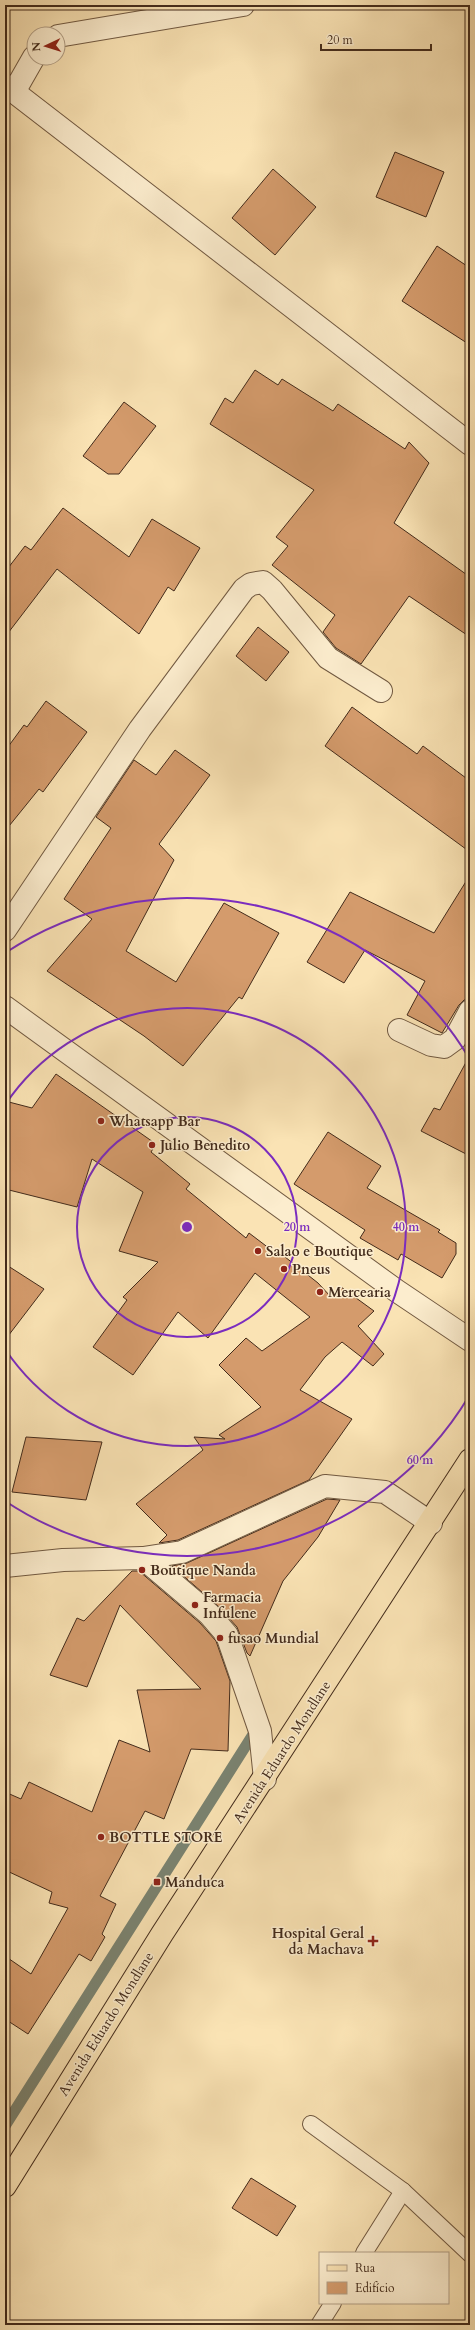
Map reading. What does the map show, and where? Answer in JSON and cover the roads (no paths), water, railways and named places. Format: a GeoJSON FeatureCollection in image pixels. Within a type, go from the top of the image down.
{"type":"FeatureCollection","features":[{"type":"Feature","properties":{"kind":"main road","name":"Avenida Eduardo Mondlane"},"geometry":{"type":"LineString","coordinates":[[5,2186],[162,1934],[265,1779],[431,1523],[470,1460]]}},
{"type":"Feature","properties":{"kind":"street"},"geometry":{"type":"LineString","coordinates":[[66,35],[243,5]]}},
{"type":"Feature","properties":{"kind":"street"},"geometry":{"type":"LineString","coordinates":[[27,66],[10,88],[470,444]]}},
{"type":"Feature","properties":{"kind":"street"},"geometry":{"type":"LineString","coordinates":[[5,930],[140,729],[244,589],[251,584],[263,582],[272,590],[328,658],[381,692]]}},
{"type":"Feature","properties":{"kind":"street"},"geometry":{"type":"LineString","coordinates":[[5,1008],[397,1291],[470,1340]]}},
{"type":"Feature","properties":{"kind":"street"},"geometry":{"type":"LineString","coordinates":[[399,1030],[431,1045],[444,1047],[455,1039],[470,1011]]}},
{"type":"Feature","properties":{"kind":"street"},"geometry":{"type":"LineString","coordinates":[[5,1566],[63,1560],[143,1558],[182,1552],[325,1486],[385,1492],[431,1523]]}},
{"type":"Feature","properties":{"kind":"street"},"geometry":{"type":"LineString","coordinates":[[143,1558],[209,1614],[227,1635],[260,1731],[265,1779]]}},
{"type":"Feature","properties":{"kind":"lane"},"geometry":{"type":"LineString","coordinates":[[311,2124],[403,2191],[470,2254]]}},
{"type":"Feature","properties":{"kind":"lane"},"geometry":{"type":"LineString","coordinates":[[365,2252],[403,2191]]}},
{"type":"Feature","properties":{"kind":"lane"},"geometry":{"type":"LineString","coordinates":[[319,2325],[332,2304]]}},
{"type":"Feature","properties":{"kind":"waterway"},"geometry":{"type":"LineString","coordinates":[[5,2126],[254,1733]]}},
{"type":"Feature","properties":{"kind":"place","name":"Whatsapp Bar"},"geometry":{"type":"Point","coordinates":[101,1121]}},
{"type":"Feature","properties":{"kind":"place","name":"Julio Benedito"},"geometry":{"type":"Point","coordinates":[152,1145]}},
{"type":"Feature","properties":{"kind":"place","name":"Salao e Boutique"},"geometry":{"type":"Point","coordinates":[258,1251]}},
{"type":"Feature","properties":{"kind":"place","name":"Pneus"},"geometry":{"type":"Point","coordinates":[284,1269]}},
{"type":"Feature","properties":{"kind":"place","name":"Mercearia"},"geometry":{"type":"Point","coordinates":[320,1292]}},
{"type":"Feature","properties":{"kind":"place","name":"Boutique Nanda"},"geometry":{"type":"Point","coordinates":[142,1570]}},
{"type":"Feature","properties":{"kind":"place","name":"Farmacia Infulene"},"geometry":{"type":"Point","coordinates":[195,1605]}},
{"type":"Feature","properties":{"kind":"place","name":"fusao Mundial"},"geometry":{"type":"Point","coordinates":[220,1638]}},
{"type":"Feature","properties":{"kind":"place","name":"BOTTLE STORE"},"geometry":{"type":"Point","coordinates":[101,1837]}},
{"type":"Feature","properties":{"kind":"place","name":"Manduca"},"geometry":{"type":"Point","coordinates":[157,1882]}},
{"type":"Feature","properties":{"kind":"place","name":"Hospital Geral da Machava"},"geometry":{"type":"Point","coordinates":[373,1941]}}]}
